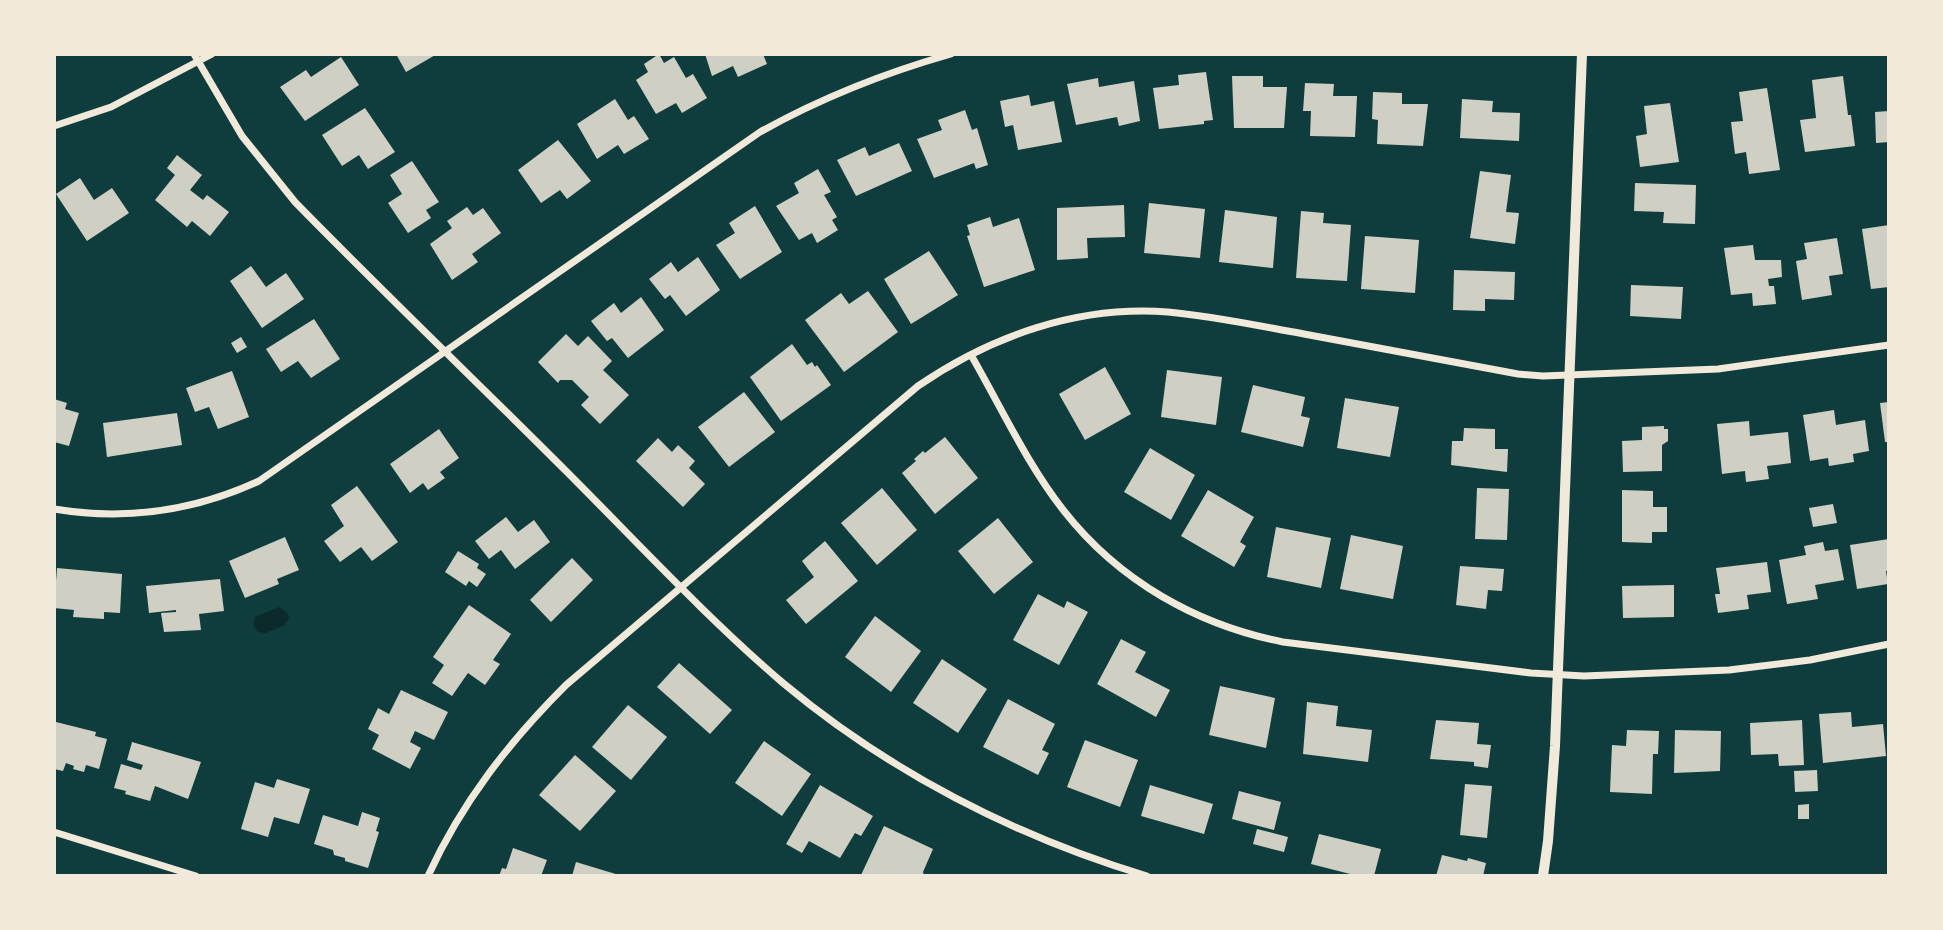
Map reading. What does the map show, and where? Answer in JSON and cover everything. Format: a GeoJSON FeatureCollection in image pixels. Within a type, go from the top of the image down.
{"type":"FeatureCollection","features":[{"type":"Feature","properties":{"kind":"street"},"geometry":{"type":"LineString","coordinates":[[54,126],[111,107],[196,58],[212,54]]}},
{"type":"Feature","properties":{"kind":"street"},"geometry":{"type":"LineString","coordinates":[[54,509],[107,515],[173,510],[226,495],[271,474],[760,132],[846,90],[908,66],[951,54]]}},
{"type":"Feature","properties":{"kind":"street"},"geometry":{"type":"LineString","coordinates":[[1543,876],[1550,823],[1559,675],[1583,54]]}},
{"type":"Feature","properties":{"kind":"street"},"geometry":{"type":"LineString","coordinates":[[196,58],[242,136],[275,180],[445,353],[785,684],[882,755],[948,793],[1026,831],[1147,876]]}},
{"type":"Feature","properties":{"kind":"street"},"geometry":{"type":"LineString","coordinates":[[429,876],[465,806],[501,755],[566,685],[910,393],[937,373],[1016,334],[1077,317],[1121,312],[1165,312],[1257,326],[1518,374],[1543,376],[1718,369],[1889,345]]}},
{"type":"Feature","properties":{"kind":"street"},"geometry":{"type":"LineString","coordinates":[[971,355],[1063,509],[1111,560],[1169,601],[1205,619],[1262,638],[1559,675],[1729,670],[1810,660],[1889,644]]}},
{"type":"Feature","properties":{"kind":"street"},"geometry":{"type":"LineString","coordinates":[[54,832],[196,876]]}},
{"type":"Feature","properties":{"kind":"water"},"geometry":{"type":"Polygon","coordinates":[[[279,607],[289,618],[285,625],[266,633],[258,632],[253,625],[255,617],[279,607]]]}},
{"type":"Feature","properties":{"kind":"building"},"geometry":{"type":"Polygon","coordinates":[[[396,54],[437,54],[406,72],[396,54]]]}},
{"type":"Feature","properties":{"kind":"building"},"geometry":{"type":"Polygon","coordinates":[[[659,54],[664,63],[674,57],[686,78],[693,74],[707,98],[682,113],[676,103],[656,114],[636,80],[648,72],[644,64],[659,54]]]}},
{"type":"Feature","properties":{"kind":"building"},"geometry":{"type":"Polygon","coordinates":[[[705,54],[763,54],[767,64],[738,77],[733,66],[712,76],[705,54]]]}},
{"type":"Feature","properties":{"kind":"building"},"geometry":{"type":"Polygon","coordinates":[[[341,57],[359,85],[305,121],[280,87],[306,70],[311,77],[341,57]]]}},
{"type":"Feature","properties":{"kind":"building"},"geometry":{"type":"Polygon","coordinates":[[[1206,72],[1213,120],[1204,121],[1204,124],[1159,129],[1153,88],[1179,85],[1178,75],[1206,72]]]}},
{"type":"Feature","properties":{"kind":"building"},"geometry":{"type":"Polygon","coordinates":[[[1232,76],[1263,76],[1263,87],[1287,87],[1284,128],[1234,128],[1232,76]]]}},
{"type":"Feature","properties":{"kind":"building"},"geometry":{"type":"Polygon","coordinates":[[[1843,76],[1855,146],[1805,152],[1800,120],[1816,118],[1812,80],[1843,76]]]}},
{"type":"Feature","properties":{"kind":"building"},"geometry":{"type":"Polygon","coordinates":[[[1098,78],[1099,87],[1134,81],[1140,121],[1119,126],[1117,117],[1076,125],[1067,84],[1098,78]]]}},
{"type":"Feature","properties":{"kind":"building"},"geometry":{"type":"Polygon","coordinates":[[[1305,83],[1334,84],[1333,96],[1357,96],[1355,137],[1310,136],[1311,111],[1303,111],[1305,83]]]}},
{"type":"Feature","properties":{"kind":"building"},"geometry":{"type":"Polygon","coordinates":[[[1767,88],[1780,170],[1749,174],[1746,152],[1735,154],[1731,122],[1743,121],[1739,92],[1767,88]]]}},
{"type":"Feature","properties":{"kind":"building"},"geometry":{"type":"Polygon","coordinates":[[[1373,92],[1402,93],[1402,104],[1428,104],[1423,146],[1377,144],[1378,120],[1372,119],[1373,92]]]}},
{"type":"Feature","properties":{"kind":"building"},"geometry":{"type":"Polygon","coordinates":[[[1029,95],[1031,106],[1054,101],[1062,142],[1018,150],[1013,125],[1005,127],[1000,101],[1029,95]]]}},
{"type":"Feature","properties":{"kind":"building"},"geometry":{"type":"Polygon","coordinates":[[[615,99],[628,120],[634,116],[649,139],[624,154],[618,145],[597,159],[577,124],[615,99]]]}},
{"type":"Feature","properties":{"kind":"building"},"geometry":{"type":"Polygon","coordinates":[[[1462,99],[1493,101],[1492,112],[1520,113],[1519,141],[1460,138],[1462,99]]]}},
{"type":"Feature","properties":{"kind":"building"},"geometry":{"type":"Polygon","coordinates":[[[1670,103],[1679,162],[1640,167],[1636,136],[1647,134],[1644,106],[1670,103]]]}},
{"type":"Feature","properties":{"kind":"building"},"geometry":{"type":"Polygon","coordinates":[[[365,108],[395,152],[368,169],[359,155],[342,166],[322,135],[365,108]]]}},
{"type":"Feature","properties":{"kind":"building"},"geometry":{"type":"Polygon","coordinates":[[[965,110],[972,130],[977,128],[988,165],[976,169],[974,163],[934,178],[917,139],[942,130],[938,120],[965,110]]]}},
{"type":"Feature","properties":{"kind":"building"},"geometry":{"type":"Polygon","coordinates":[[[1889,111],[1889,142],[1876,143],[1875,112],[1889,111]]]}},
{"type":"Feature","properties":{"kind":"building"},"geometry":{"type":"Polygon","coordinates":[[[558,140],[591,181],[567,199],[560,190],[541,203],[518,170],[558,140]]]}},
{"type":"Feature","properties":{"kind":"building"},"geometry":{"type":"Polygon","coordinates":[[[899,143],[912,171],[856,196],[837,160],[865,147],[869,156],[899,143]]]}},
{"type":"Feature","properties":{"kind":"building"},"geometry":{"type":"Polygon","coordinates":[[[177,155],[202,175],[190,190],[203,200],[207,195],[229,212],[210,236],[192,221],[187,227],[155,200],[175,175],[167,168],[177,155]]]}},
{"type":"Feature","properties":{"kind":"building"},"geometry":{"type":"Polygon","coordinates":[[[412,161],[439,202],[426,210],[431,218],[408,233],[388,203],[402,194],[390,175],[412,161]]]}},
{"type":"Feature","properties":{"kind":"building"},"geometry":{"type":"Polygon","coordinates":[[[818,169],[831,192],[824,195],[837,217],[832,220],[838,230],[817,243],[812,233],[799,240],[776,206],[799,193],[794,183],[818,169]]]}},
{"type":"Feature","properties":{"kind":"building"},"geometry":{"type":"Polygon","coordinates":[[[1480,171],[1511,175],[1506,212],[1519,213],[1515,244],[1470,238],[1480,171]]]}},
{"type":"Feature","properties":{"kind":"building"},"geometry":{"type":"Polygon","coordinates":[[[80,178],[94,200],[112,188],[129,213],[87,241],[56,194],[80,178]]]}},
{"type":"Feature","properties":{"kind":"building"},"geometry":{"type":"Polygon","coordinates":[[[1635,183],[1696,185],[1695,224],[1663,223],[1664,212],[1634,211],[1635,183]]]}},
{"type":"Feature","properties":{"kind":"building"},"geometry":{"type":"Polygon","coordinates":[[[1149,203],[1205,209],[1200,258],[1144,253],[1149,203]]]}},
{"type":"Feature","properties":{"kind":"building"},"geometry":{"type":"Polygon","coordinates":[[[1124,205],[1125,237],[1087,238],[1088,258],[1057,260],[1057,208],[1124,205]]]}},
{"type":"Feature","properties":{"kind":"building"},"geometry":{"type":"Polygon","coordinates":[[[755,206],[782,252],[740,279],[716,245],[735,233],[729,223],[755,206]]]}},
{"type":"Feature","properties":{"kind":"building"},"geometry":{"type":"Polygon","coordinates":[[[467,207],[473,215],[483,208],[501,233],[472,254],[478,262],[452,280],[430,244],[452,228],[447,221],[467,207]]]}},
{"type":"Feature","properties":{"kind":"building"},"geometry":{"type":"Polygon","coordinates":[[[1225,210],[1277,217],[1273,268],[1219,262],[1225,210]]]}},
{"type":"Feature","properties":{"kind":"building"},"geometry":{"type":"Polygon","coordinates":[[[1301,211],[1324,213],[1323,223],[1351,225],[1347,281],[1296,278],[1301,211]]]}},
{"type":"Feature","properties":{"kind":"building"},"geometry":{"type":"Polygon","coordinates":[[[990,217],[993,227],[1019,218],[1035,270],[984,287],[967,236],[970,235],[967,225],[990,217]]]}},
{"type":"Feature","properties":{"kind":"building"},"geometry":{"type":"Polygon","coordinates":[[[1889,225],[1889,287],[1871,289],[1862,229],[1889,225]]]}},
{"type":"Feature","properties":{"kind":"building"},"geometry":{"type":"Polygon","coordinates":[[[1365,236],[1419,240],[1415,293],[1361,289],[1365,236]]]}},
{"type":"Feature","properties":{"kind":"building"},"geometry":{"type":"Polygon","coordinates":[[[1837,238],[1843,274],[1829,276],[1832,295],[1802,300],[1796,261],[1807,259],[1804,243],[1837,238]]]}},
{"type":"Feature","properties":{"kind":"building"},"geometry":{"type":"Polygon","coordinates":[[[1753,245],[1755,260],[1781,260],[1782,277],[1768,279],[1769,286],[1774,286],[1776,304],[1753,306],[1752,293],[1731,295],[1724,248],[1753,245]]]}},
{"type":"Feature","properties":{"kind":"building"},"geometry":{"type":"Polygon","coordinates":[[[929,251],[958,295],[911,324],[884,279],[929,251]]]}},
{"type":"Feature","properties":{"kind":"building"},"geometry":{"type":"Polygon","coordinates":[[[698,257],[720,290],[686,316],[670,295],[665,299],[649,279],[671,262],[678,272],[698,257]]]}},
{"type":"Feature","properties":{"kind":"building"},"geometry":{"type":"Polygon","coordinates":[[[251,266],[266,287],[286,273],[304,299],[262,328],[230,281],[251,266]]]}},
{"type":"Feature","properties":{"kind":"building"},"geometry":{"type":"Polygon","coordinates":[[[1454,270],[1515,272],[1514,300],[1485,299],[1485,311],[1453,310],[1454,270]]]}},
{"type":"Feature","properties":{"kind":"building"},"geometry":{"type":"Polygon","coordinates":[[[1631,285],[1683,287],[1681,319],[1630,316],[1631,285]]]}},
{"type":"Feature","properties":{"kind":"building"},"geometry":{"type":"Polygon","coordinates":[[[868,291],[898,332],[844,372],[805,320],[841,293],[849,304],[868,291]]]}},
{"type":"Feature","properties":{"kind":"building"},"geometry":{"type":"Polygon","coordinates":[[[641,297],[664,330],[628,358],[612,338],[607,341],[591,321],[614,303],[621,313],[641,297]]]}},
{"type":"Feature","properties":{"kind":"building"},"geometry":{"type":"Polygon","coordinates":[[[314,319],[340,359],[311,378],[298,361],[281,372],[266,349],[314,319]]]}},
{"type":"Feature","properties":{"kind":"building"},"geometry":{"type":"Polygon","coordinates":[[[566,334],[578,346],[588,336],[612,361],[603,370],[629,395],[600,424],[581,405],[589,397],[572,380],[560,380],[558,383],[538,362],[566,334]]]}},
{"type":"Feature","properties":{"kind":"building"},"geometry":{"type":"Polygon","coordinates":[[[241,337],[247,347],[237,353],[231,343],[241,337]]]}},
{"type":"Feature","properties":{"kind":"building"},"geometry":{"type":"Polygon","coordinates":[[[792,344],[807,365],[812,362],[815,367],[817,365],[831,385],[781,421],[750,377],[792,344]]]}},
{"type":"Feature","properties":{"kind":"building"},"geometry":{"type":"Polygon","coordinates":[[[1105,367],[1131,414],[1085,440],[1059,394],[1105,367]]]}},
{"type":"Feature","properties":{"kind":"building"},"geometry":{"type":"Polygon","coordinates":[[[1167,370],[1222,377],[1216,425],[1161,417],[1167,370]]]}},
{"type":"Feature","properties":{"kind":"building"},"geometry":{"type":"Polygon","coordinates":[[[232,371],[249,417],[218,429],[209,407],[195,412],[186,388],[232,371]]]}},
{"type":"Feature","properties":{"kind":"building"},"geometry":{"type":"Polygon","coordinates":[[[1253,385],[1305,397],[1301,416],[1310,418],[1303,447],[1241,432],[1253,385]]]}},
{"type":"Feature","properties":{"kind":"building"},"geometry":{"type":"Polygon","coordinates":[[[744,392],[775,432],[729,467],[698,427],[744,392]]]}},
{"type":"Feature","properties":{"kind":"building"},"geometry":{"type":"Polygon","coordinates":[[[1345,398],[1399,407],[1390,457],[1337,448],[1345,398]]]}},
{"type":"Feature","properties":{"kind":"building"},"geometry":{"type":"Polygon","coordinates":[[[54,399],[67,403],[65,409],[79,413],[69,446],[54,442],[54,399]]]}},
{"type":"Feature","properties":{"kind":"building"},"geometry":{"type":"Polygon","coordinates":[[[1889,402],[1889,442],[1885,442],[1880,403],[1889,402]]]}},
{"type":"Feature","properties":{"kind":"building"},"geometry":{"type":"Polygon","coordinates":[[[1834,410],[1836,425],[1865,420],[1869,451],[1853,454],[1854,462],[1829,466],[1828,458],[1810,461],[1803,415],[1834,410]]]}},
{"type":"Feature","properties":{"kind":"building"},"geometry":{"type":"Polygon","coordinates":[[[177,413],[182,445],[107,457],[103,423],[177,413]]]}},
{"type":"Feature","properties":{"kind":"building"},"geometry":{"type":"Polygon","coordinates":[[[1749,421],[1750,436],[1788,432],[1791,463],[1767,466],[1769,479],[1746,482],[1745,471],[1722,474],[1717,424],[1749,421]]]}},
{"type":"Feature","properties":{"kind":"building"},"geometry":{"type":"Polygon","coordinates":[[[1664,426],[1664,429],[1668,429],[1668,441],[1662,445],[1662,471],[1623,472],[1622,441],[1642,440],[1642,427],[1664,426]]]}},
{"type":"Feature","properties":{"kind":"building"},"geometry":{"type":"Polygon","coordinates":[[[1464,428],[1495,429],[1495,449],[1508,449],[1507,472],[1451,465],[1452,441],[1463,441],[1464,428]]]}},
{"type":"Feature","properties":{"kind":"building"},"geometry":{"type":"Polygon","coordinates":[[[439,429],[459,458],[440,472],[445,478],[428,490],[423,483],[410,493],[390,464],[439,429]]]}},
{"type":"Feature","properties":{"kind":"building"},"geometry":{"type":"Polygon","coordinates":[[[945,437],[978,478],[935,514],[902,473],[923,451],[925,453],[945,437]]]}},
{"type":"Feature","properties":{"kind":"building"},"geometry":{"type":"Polygon","coordinates":[[[658,438],[672,452],[678,445],[695,461],[689,468],[705,484],[683,507],[636,461],[658,438]]]}},
{"type":"Feature","properties":{"kind":"building"},"geometry":{"type":"Polygon","coordinates":[[[1150,448],[1195,475],[1171,520],[1124,492],[1150,448]]]}},
{"type":"Feature","properties":{"kind":"building"},"geometry":{"type":"Polygon","coordinates":[[[357,486],[398,542],[372,561],[361,547],[340,562],[324,541],[344,526],[331,505],[357,486]]]}},
{"type":"Feature","properties":{"kind":"building"},"geometry":{"type":"Polygon","coordinates":[[[882,488],[917,530],[877,565],[841,523],[882,488]]]}},
{"type":"Feature","properties":{"kind":"building"},"geometry":{"type":"Polygon","coordinates":[[[1477,488],[1509,489],[1507,540],[1475,539],[1477,488]]]}},
{"type":"Feature","properties":{"kind":"building"},"geometry":{"type":"Polygon","coordinates":[[[1208,490],[1254,517],[1240,542],[1246,546],[1234,567],[1181,536],[1208,490]]]}},
{"type":"Feature","properties":{"kind":"building"},"geometry":{"type":"Polygon","coordinates":[[[1622,490],[1653,491],[1653,507],[1667,507],[1667,532],[1652,532],[1652,543],[1622,542],[1622,490]]]}},
{"type":"Feature","properties":{"kind":"building"},"geometry":{"type":"Polygon","coordinates":[[[1833,504],[1837,523],[1813,527],[1809,508],[1833,504]]]}},
{"type":"Feature","properties":{"kind":"building"},"geometry":{"type":"Polygon","coordinates":[[[506,517],[518,532],[534,520],[550,542],[515,569],[501,550],[489,559],[475,541],[506,517]]]}},
{"type":"Feature","properties":{"kind":"building"},"geometry":{"type":"Polygon","coordinates":[[[998,518],[1033,562],[994,594],[958,551],[998,518]]]}},
{"type":"Feature","properties":{"kind":"building"},"geometry":{"type":"Polygon","coordinates":[[[1276,527],[1331,538],[1321,588],[1267,577],[1276,527]]]}},
{"type":"Feature","properties":{"kind":"building"},"geometry":{"type":"Polygon","coordinates":[[[1351,535],[1403,546],[1393,599],[1340,589],[1351,535]]]}},
{"type":"Feature","properties":{"kind":"building"},"geometry":{"type":"Polygon","coordinates":[[[285,537],[299,570],[277,579],[279,584],[245,598],[229,561],[285,537]]]}},
{"type":"Feature","properties":{"kind":"building"},"geometry":{"type":"Polygon","coordinates":[[[1889,539],[1889,571],[1886,571],[1888,584],[1857,589],[1850,545],[1889,539]]]}},
{"type":"Feature","properties":{"kind":"building"},"geometry":{"type":"Polygon","coordinates":[[[825,541],[858,581],[806,624],[786,600],[814,577],[802,561],[825,541]]]}},
{"type":"Feature","properties":{"kind":"building"},"geometry":{"type":"Polygon","coordinates":[[[1823,542],[1825,551],[1838,549],[1844,580],[1815,585],[1818,599],[1787,604],[1779,560],[1806,555],[1804,546],[1823,542]]]}},
{"type":"Feature","properties":{"kind":"building"},"geometry":{"type":"Polygon","coordinates":[[[458,551],[479,564],[477,568],[486,574],[477,587],[469,581],[466,586],[445,572],[458,551]]]}},
{"type":"Feature","properties":{"kind":"building"},"geometry":{"type":"Polygon","coordinates":[[[572,558],[593,580],[551,622],[530,600],[572,558]]]}},
{"type":"Feature","properties":{"kind":"building"},"geometry":{"type":"Polygon","coordinates":[[[1767,562],[1771,592],[1747,595],[1749,609],[1718,613],[1715,594],[1720,594],[1716,568],[1767,562]]]}},
{"type":"Feature","properties":{"kind":"building"},"geometry":{"type":"Polygon","coordinates":[[[1460,566],[1504,569],[1502,591],[1488,590],[1486,609],[1456,605],[1460,566]]]}},
{"type":"Feature","properties":{"kind":"building"},"geometry":{"type":"Polygon","coordinates":[[[57,568],[122,574],[120,613],[104,612],[104,619],[73,617],[74,610],[54,608],[57,568]]]}},
{"type":"Feature","properties":{"kind":"building"},"geometry":{"type":"Polygon","coordinates":[[[220,579],[224,611],[199,614],[201,630],[164,632],[161,613],[176,610],[149,613],[146,586],[220,579]]]}},
{"type":"Feature","properties":{"kind":"building"},"geometry":{"type":"Polygon","coordinates":[[[1674,585],[1674,617],[1623,618],[1622,586],[1674,585]]]}},
{"type":"Feature","properties":{"kind":"building"},"geometry":{"type":"Polygon","coordinates":[[[1038,594],[1064,608],[1067,601],[1088,612],[1059,665],[1013,640],[1038,594]]]}},
{"type":"Feature","properties":{"kind":"building"},"geometry":{"type":"Polygon","coordinates":[[[469,605],[511,634],[493,660],[500,664],[485,685],[468,673],[452,696],[432,683],[444,665],[433,657],[469,605]]]}},
{"type":"Feature","properties":{"kind":"building"},"geometry":{"type":"Polygon","coordinates":[[[875,616],[921,651],[891,692],[845,657],[875,616]]]}},
{"type":"Feature","properties":{"kind":"building"},"geometry":{"type":"Polygon","coordinates":[[[1121,639],[1146,652],[1135,672],[1170,690],[1156,717],[1097,684],[1121,639]]]}},
{"type":"Feature","properties":{"kind":"building"},"geometry":{"type":"Polygon","coordinates":[[[942,659],[987,689],[958,733],[913,703],[942,659]]]}},
{"type":"Feature","properties":{"kind":"building"},"geometry":{"type":"Polygon","coordinates":[[[679,663],[732,710],[710,734],[657,687],[679,663]]]}},
{"type":"Feature","properties":{"kind":"building"},"geometry":{"type":"Polygon","coordinates":[[[1220,686],[1275,698],[1266,748],[1209,735],[1220,686]]]}},
{"type":"Feature","properties":{"kind":"building"},"geometry":{"type":"Polygon","coordinates":[[[401,690],[448,712],[434,740],[415,731],[410,742],[421,748],[410,769],[372,749],[379,735],[368,729],[378,708],[389,714],[401,690]]]}},
{"type":"Feature","properties":{"kind":"building"},"geometry":{"type":"Polygon","coordinates":[[[1008,699],[1055,724],[1042,750],[1049,753],[1038,775],[983,747],[1008,699]]]}},
{"type":"Feature","properties":{"kind":"building"},"geometry":{"type":"Polygon","coordinates":[[[1307,702],[1338,706],[1336,726],[1372,730],[1368,762],[1303,754],[1307,702]]]}},
{"type":"Feature","properties":{"kind":"building"},"geometry":{"type":"Polygon","coordinates":[[[628,705],[667,737],[631,780],[592,747],[628,705]]]}},
{"type":"Feature","properties":{"kind":"building"},"geometry":{"type":"Polygon","coordinates":[[[1851,712],[1852,727],[1883,724],[1886,756],[1823,763],[1819,714],[1851,712]]]}},
{"type":"Feature","properties":{"kind":"building"},"geometry":{"type":"Polygon","coordinates":[[[1436,720],[1479,723],[1477,744],[1491,745],[1488,768],[1474,766],[1474,762],[1430,759],[1436,720]]]}},
{"type":"Feature","properties":{"kind":"building"},"geometry":{"type":"Polygon","coordinates":[[[1802,720],[1804,765],[1779,766],[1778,754],[1751,755],[1750,723],[1802,720]]]}},
{"type":"Feature","properties":{"kind":"building"},"geometry":{"type":"Polygon","coordinates":[[[56,722],[96,732],[95,736],[107,739],[99,769],[86,765],[84,772],[73,769],[74,766],[66,763],[63,771],[54,769],[56,722]]]}},
{"type":"Feature","properties":{"kind":"building"},"geometry":{"type":"Polygon","coordinates":[[[1627,730],[1659,731],[1658,754],[1653,754],[1652,794],[1610,792],[1612,745],[1626,746],[1627,730]]]}},
{"type":"Feature","properties":{"kind":"building"},"geometry":{"type":"Polygon","coordinates":[[[1675,730],[1721,731],[1720,771],[1674,773],[1675,730]]]}},
{"type":"Feature","properties":{"kind":"building"},"geometry":{"type":"Polygon","coordinates":[[[1085,740],[1138,760],[1120,807],[1067,787],[1085,740]]]}},
{"type":"Feature","properties":{"kind":"building"},"geometry":{"type":"Polygon","coordinates":[[[764,741],[811,774],[782,816],[735,783],[764,741]]]}},
{"type":"Feature","properties":{"kind":"building"},"geometry":{"type":"Polygon","coordinates":[[[132,742],[201,762],[188,799],[155,786],[150,801],[114,788],[121,764],[141,770],[143,765],[127,760],[132,742]]]}},
{"type":"Feature","properties":{"kind":"building"},"geometry":{"type":"Polygon","coordinates":[[[575,755],[616,791],[580,831],[539,795],[575,755]]]}},
{"type":"Feature","properties":{"kind":"building"},"geometry":{"type":"Polygon","coordinates":[[[1817,770],[1818,791],[1795,792],[1794,771],[1817,770]]]}},
{"type":"Feature","properties":{"kind":"building"},"geometry":{"type":"Polygon","coordinates":[[[277,779],[310,789],[299,824],[274,817],[268,837],[241,829],[255,782],[274,788],[277,779]]]}},
{"type":"Feature","properties":{"kind":"building"},"geometry":{"type":"Polygon","coordinates":[[[1465,784],[1492,786],[1487,838],[1460,835],[1465,784]]]}},
{"type":"Feature","properties":{"kind":"building"},"geometry":{"type":"Polygon","coordinates":[[[820,785],[873,816],[861,836],[855,833],[840,858],[809,841],[802,853],[786,844],[820,785]]]}},
{"type":"Feature","properties":{"kind":"building"},"geometry":{"type":"Polygon","coordinates":[[[1150,785],[1213,804],[1204,834],[1141,816],[1150,785]]]}},
{"type":"Feature","properties":{"kind":"building"},"geometry":{"type":"Polygon","coordinates":[[[1239,791],[1281,802],[1274,830],[1232,819],[1239,791]]]}},
{"type":"Feature","properties":{"kind":"building"},"geometry":{"type":"Polygon","coordinates":[[[1809,804],[1809,819],[1798,819],[1798,805],[1809,804]]]}},
{"type":"Feature","properties":{"kind":"building"},"geometry":{"type":"Polygon","coordinates":[[[362,812],[380,818],[376,831],[379,832],[368,868],[345,861],[345,858],[334,855],[333,850],[314,844],[323,815],[358,826],[362,812]]]}},
{"type":"Feature","properties":{"kind":"building"},"geometry":{"type":"Polygon","coordinates":[[[884,826],[933,849],[923,872],[924,876],[861,875],[884,826]]]}},
{"type":"Feature","properties":{"kind":"building"},"geometry":{"type":"Polygon","coordinates":[[[1257,829],[1288,837],[1284,852],[1253,844],[1257,829]]]}},
{"type":"Feature","properties":{"kind":"building"},"geometry":{"type":"Polygon","coordinates":[[[1319,834],[1381,849],[1374,876],[1358,876],[1311,864],[1319,834]]]}},
{"type":"Feature","properties":{"kind":"building"},"geometry":{"type":"Polygon","coordinates":[[[513,848],[547,860],[541,876],[499,876],[502,868],[506,869],[513,848]]]}},
{"type":"Feature","properties":{"kind":"building"},"geometry":{"type":"Polygon","coordinates":[[[1442,855],[1486,863],[1483,876],[1436,876],[1442,855]]]}},
{"type":"Feature","properties":{"kind":"building"},"geometry":{"type":"Polygon","coordinates":[[[576,862],[619,875],[619,876],[572,876],[576,862]]]}}]}
